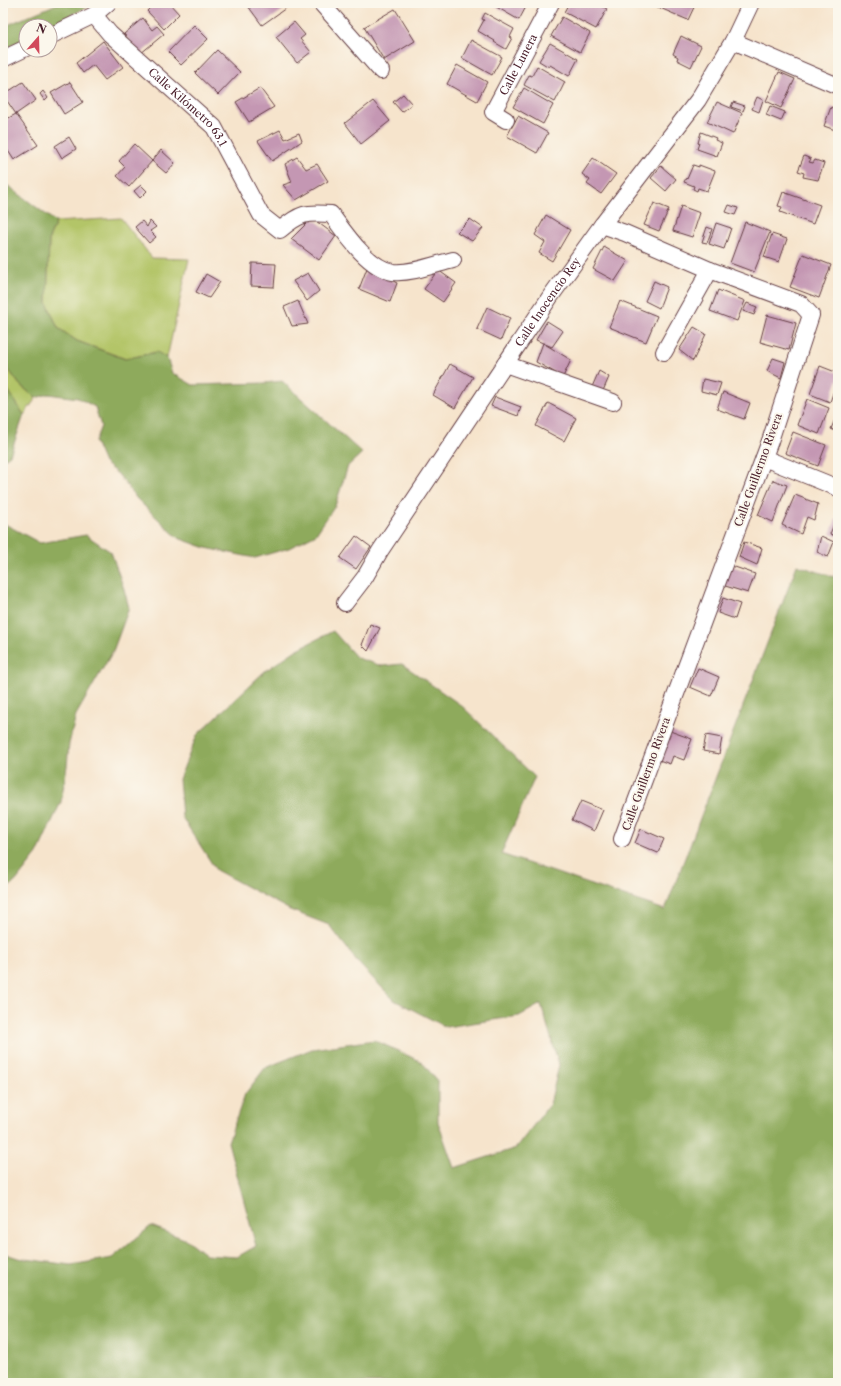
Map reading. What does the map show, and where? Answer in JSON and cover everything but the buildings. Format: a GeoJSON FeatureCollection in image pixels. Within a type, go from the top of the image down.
{"type":"FeatureCollection","features":[{"type":"Feature","properties":{"kind":"street"},"geometry":{"type":"LineString","coordinates":[[58,32],[94,15],[108,3]]}},
{"type":"Feature","properties":{"kind":"street"},"geometry":{"type":"LineString","coordinates":[[321,3],[381,71]]}},
{"type":"Feature","properties":{"kind":"street","name":"Calle Lunera"},"geometry":{"type":"LineString","coordinates":[[506,120],[493,112],[551,3]]}},
{"type":"Feature","properties":{"kind":"street","name":"Calle Inocencio Rey"},"geometry":{"type":"LineString","coordinates":[[345,603],[365,576],[380,551],[550,297],[602,225],[698,100],[733,41],[751,3]]}},
{"type":"Feature","properties":{"kind":"street","name":"Calle Kilómetro 63.1"},"geometry":{"type":"LineString","coordinates":[[94,15],[110,34],[214,127],[261,215],[280,230],[296,217],[312,212],[331,214],[366,257],[381,268],[394,272],[411,271],[453,260]]}},
{"type":"Feature","properties":{"kind":"street"},"geometry":{"type":"LineString","coordinates":[[733,41],[838,86]]}},
{"type":"Feature","properties":{"kind":"street"},"geometry":{"type":"LineString","coordinates":[[3,59],[18,52]]}},
{"type":"Feature","properties":{"kind":"street","name":"Calle Guillermo Rivera"},"geometry":{"type":"LineString","coordinates":[[602,225],[625,233],[710,270],[801,304],[811,315],[764,458],[622,839]]}},
{"type":"Feature","properties":{"kind":"street"},"geometry":{"type":"LineString","coordinates":[[664,352],[710,270]]}},
{"type":"Feature","properties":{"kind":"street"},"geometry":{"type":"LineString","coordinates":[[505,364],[613,402]]}},
{"type":"Feature","properties":{"kind":"street"},"geometry":{"type":"LineString","coordinates":[[764,458],[838,488]]}},
{"type":"Feature","properties":{"kind":"green space"},"geometry":{"type":"Polygon","coordinates":[[[59,3],[92,3],[58,22],[58,18],[24,18],[59,3]]]}},
{"type":"Feature","properties":{"kind":"green space"},"geometry":{"type":"Polygon","coordinates":[[[18,21],[18,42],[3,50],[3,27],[18,21]]]}},
{"type":"Feature","properties":{"kind":"green space"},"geometry":{"type":"Polygon","coordinates":[[[3,182],[56,222],[49,239],[47,303],[58,328],[77,341],[125,359],[157,352],[167,358],[172,373],[193,385],[265,383],[282,381],[362,453],[348,466],[335,506],[316,534],[289,548],[255,558],[206,548],[178,538],[137,499],[118,474],[104,463],[95,442],[101,426],[95,407],[78,398],[48,394],[36,398],[20,385],[3,362],[3,182]]]}},
{"type":"Feature","properties":{"kind":"green space"},"geometry":{"type":"Polygon","coordinates":[[[121,218],[152,258],[189,259],[167,358],[156,352],[126,359],[77,341],[58,328],[47,303],[49,239],[56,222],[121,218]]]}},
{"type":"Feature","properties":{"kind":"green space"},"geometry":{"type":"Polygon","coordinates":[[[3,362],[20,385],[36,398],[24,415],[3,382],[3,362]]]}},
{"type":"Feature","properties":{"kind":"green space"},"geometry":{"type":"Polygon","coordinates":[[[3,382],[24,415],[10,455],[3,460],[3,382]]]}},
{"type":"Feature","properties":{"kind":"green space"},"geometry":{"type":"Polygon","coordinates":[[[3,523],[40,543],[86,535],[111,552],[129,608],[113,651],[76,715],[69,744],[61,802],[37,854],[16,881],[3,892],[3,523]]]}},
{"type":"Feature","properties":{"kind":"green space"},"geometry":{"type":"Polygon","coordinates":[[[797,565],[834,577],[838,565],[838,1383],[3,1383],[3,1253],[18,1258],[71,1265],[112,1258],[151,1226],[187,1240],[206,1255],[237,1257],[256,1246],[228,1142],[245,1094],[265,1068],[312,1049],[374,1040],[422,1062],[438,1082],[438,1122],[454,1168],[516,1148],[550,1104],[559,1065],[541,1004],[519,1016],[446,1027],[394,1000],[361,966],[329,925],[290,910],[216,870],[182,817],[179,779],[197,735],[265,671],[296,650],[333,631],[357,658],[382,666],[402,664],[462,706],[535,777],[501,854],[665,910],[797,565]]]}}]}
